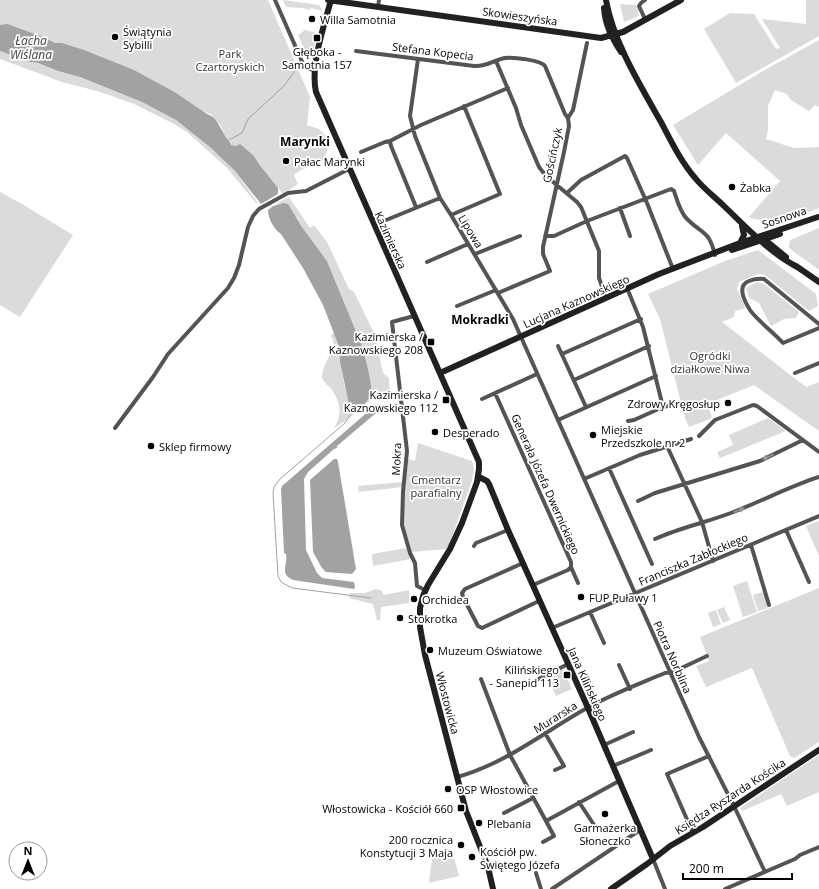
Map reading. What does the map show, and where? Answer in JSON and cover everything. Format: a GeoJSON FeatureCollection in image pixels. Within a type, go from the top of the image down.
{"type":"FeatureCollection","features":[{"type":"Feature","properties":{"kind":"street"},"geometry":{"type":"LineString","coordinates":[[276,0],[304,66],[314,70]]}},
{"type":"Feature","properties":{"kind":"street","name":"Kazimierska"},"geometry":{"type":"LineString","coordinates":[[330,0],[314,70],[316,92],[477,457],[480,469],[478,479]]}},
{"type":"Feature","properties":{"kind":"street","name":"Skowieszyńska"},"geometry":{"type":"LineString","coordinates":[[330,0],[379,3],[589,36],[613,34]]}},
{"type":"Feature","properties":{"kind":"street"},"geometry":{"type":"LineString","coordinates":[[605,0],[605,18],[613,34],[683,162],[695,179],[741,224],[819,282]]}},
{"type":"Feature","properties":{"kind":"street"},"geometry":{"type":"LineString","coordinates":[[643,20],[640,4],[645,0]]}},
{"type":"Feature","properties":{"kind":"street"},"geometry":{"type":"LineString","coordinates":[[613,34],[681,0]]}},
{"type":"Feature","properties":{"kind":"street","name":"Gościńczyk"},"geometry":{"type":"LineString","coordinates":[[497,291],[550,271],[543,252],[545,236],[568,129],[568,118],[572,112],[587,43]]}},
{"type":"Feature","properties":{"kind":"street","name":"Stefana Kopecia"},"geometry":{"type":"LineString","coordinates":[[356,51],[479,66],[510,58],[543,64],[568,118]]}},
{"type":"Feature","properties":{"kind":"street","name":"Lipowa"},"geometry":{"type":"LineString","coordinates":[[418,59],[416,82],[410,110],[413,130],[440,198],[511,315],[521,337]]}},
{"type":"Feature","properties":{"kind":"street"},"geometry":{"type":"LineString","coordinates":[[496,61],[508,88],[536,162],[546,176],[556,183],[581,207],[599,251],[599,278],[606,298]]}},
{"type":"Feature","properties":{"kind":"street"},"geometry":{"type":"LineString","coordinates":[[361,152],[390,141],[464,106],[508,88]]}},
{"type":"Feature","properties":{"kind":"street"},"geometry":{"type":"LineString","coordinates":[[451,214],[500,194],[464,106]]}},
{"type":"Feature","properties":{"kind":"street"},"geometry":{"type":"LineString","coordinates":[[390,141],[416,207]]}},
{"type":"Feature","properties":{"kind":"street"},"geometry":{"type":"LineString","coordinates":[[567,193],[581,180],[625,156],[645,199],[672,269]]}},
{"type":"Feature","properties":{"kind":"street"},"geometry":{"type":"LineString","coordinates":[[115,428],[168,354],[228,288],[234,278],[250,221],[259,209],[288,193],[306,191],[349,169]]}},
{"type":"Feature","properties":{"kind":"street"},"geometry":{"type":"LineString","coordinates":[[545,236],[554,236],[587,221],[671,188],[674,191],[683,214],[708,236],[715,254]]}},
{"type":"Feature","properties":{"kind":"street"},"geometry":{"type":"LineString","coordinates":[[374,225],[440,198]]}},
{"type":"Feature","properties":{"kind":"street"},"geometry":{"type":"LineString","coordinates":[[724,206],[744,221],[786,262],[799,268]]}},
{"type":"Feature","properties":{"kind":"street"},"geometry":{"type":"LineString","coordinates":[[620,208],[630,236]]}},
{"type":"Feature","properties":{"kind":"street","name":"Sosnowa"},"geometry":{"type":"LineString","coordinates":[[760,238],[819,216]]}},
{"type":"Feature","properties":{"kind":"street","name":"Sosnowa"},"geometry":{"type":"LineString","coordinates":[[760,238],[776,235],[819,216]]}},
{"type":"Feature","properties":{"kind":"street"},"geometry":{"type":"LineString","coordinates":[[740,243],[744,235],[741,224]]}},
{"type":"Feature","properties":{"kind":"street"},"geometry":{"type":"LineString","coordinates":[[775,248],[774,242],[776,235]]}},
{"type":"Feature","properties":{"kind":"street"},"geometry":{"type":"LineString","coordinates":[[475,254],[520,236]]}},
{"type":"Feature","properties":{"kind":"street","name":"Lucjana Kaznowskiego"},"geometry":{"type":"LineString","coordinates":[[715,254],[740,243],[760,238]]}},
{"type":"Feature","properties":{"kind":"street","name":"Lucjana Kaznowskiego"},"geometry":{"type":"LineString","coordinates":[[440,373],[672,269],[760,238]]}},
{"type":"Feature","properties":{"kind":"street"},"geometry":{"type":"LineString","coordinates":[[426,262],[468,244]]}},
{"type":"Feature","properties":{"kind":"street"},"geometry":{"type":"LineString","coordinates":[[819,324],[764,279],[758,278],[743,285],[741,290],[750,310],[783,343],[819,328]]}},
{"type":"Feature","properties":{"kind":"street"},"geometry":{"type":"LineString","coordinates":[[627,288],[649,346],[663,407]]}},
{"type":"Feature","properties":{"kind":"street"},"geometry":{"type":"LineString","coordinates":[[457,306],[497,291]]}},
{"type":"Feature","properties":{"kind":"street","name":"Mokra"},"geometry":{"type":"LineString","coordinates":[[414,316],[392,322],[407,452],[403,492],[402,525],[415,563],[417,586],[425,590]]}},
{"type":"Feature","properties":{"kind":"street"},"geometry":{"type":"LineString","coordinates":[[562,354],[640,319]]}},
{"type":"Feature","properties":{"kind":"street","name":"Piotra Norblina"},"geometry":{"type":"LineString","coordinates":[[521,337],[670,672],[765,872]]}},
{"type":"Feature","properties":{"kind":"street"},"geometry":{"type":"LineString","coordinates":[[558,346],[586,407]]}},
{"type":"Feature","properties":{"kind":"street"},"geometry":{"type":"LineString","coordinates":[[574,380],[649,346]]}},
{"type":"Feature","properties":{"kind":"street"},"geometry":{"type":"LineString","coordinates":[[795,373],[819,363]]}},
{"type":"Feature","properties":{"kind":"street"},"geometry":{"type":"LineString","coordinates":[[482,399],[537,374]]}},
{"type":"Feature","properties":{"kind":"street"},"geometry":{"type":"LineString","coordinates":[[558,420],[656,376]]}},
{"type":"Feature","properties":{"kind":"street","name":"Generała Józefa Dwernickiego"},"geometry":{"type":"LineString","coordinates":[[495,393],[571,562],[571,567],[578,583]]}},
{"type":"Feature","properties":{"kind":"street"},"geometry":{"type":"LineString","coordinates":[[628,421],[634,420],[663,407],[677,404]]}},
{"type":"Feature","properties":{"kind":"street"},"geometry":{"type":"LineString","coordinates":[[699,436],[715,420],[753,405],[757,406],[819,452]]}},
{"type":"Feature","properties":{"kind":"street"},"geometry":{"type":"LineString","coordinates":[[584,479],[640,455],[691,439]]}},
{"type":"Feature","properties":{"kind":"street"},"geometry":{"type":"LineString","coordinates":[[638,501],[655,493],[760,461],[802,440]]}},
{"type":"Feature","properties":{"kind":"street"},"geometry":{"type":"LineString","coordinates":[[667,446],[702,522],[713,561]]}},
{"type":"Feature","properties":{"kind":"street"},"geometry":{"type":"LineString","coordinates":[[609,468],[652,564]]}},
{"type":"Feature","properties":{"kind":"street"},"geometry":{"type":"LineString","coordinates":[[655,539],[672,531],[735,512],[778,492],[819,476]]}},
{"type":"Feature","properties":{"kind":"street","name":"Włostowicka"},"geometry":{"type":"LineString","coordinates":[[478,479],[450,548],[425,590],[421,602],[420,613],[422,644],[457,777],[466,811],[490,873],[493,889]]}},
{"type":"Feature","properties":{"kind":"street","name":"Jana Kilińskiego"},"geometry":{"type":"LineString","coordinates":[[478,479],[490,488],[588,708],[665,889]]}},
{"type":"Feature","properties":{"kind":"street","name":"Franciszka Zabłockiego"},"geometry":{"type":"LineString","coordinates":[[552,628],[819,516]]}},
{"type":"Feature","properties":{"kind":"street"},"geometry":{"type":"LineString","coordinates":[[474,546],[476,542],[508,530]]}},
{"type":"Feature","properties":{"kind":"street"},"geometry":{"type":"LineString","coordinates":[[786,530],[808,582]]}},
{"type":"Feature","properties":{"kind":"street"},"geometry":{"type":"LineString","coordinates":[[751,545],[769,605]]}},
{"type":"Feature","properties":{"kind":"street"},"geometry":{"type":"LineString","coordinates":[[523,563],[465,590],[462,593],[463,597],[478,626],[482,628],[540,600]]}},
{"type":"Feature","properties":{"kind":"street"},"geometry":{"type":"LineString","coordinates":[[533,585],[568,570],[571,567]]}},
{"type":"Feature","properties":{"kind":"street"},"geometry":{"type":"LineString","coordinates":[[590,612],[604,643]]}},
{"type":"Feature","properties":{"kind":"street","name":"Murarska"},"geometry":{"type":"LineString","coordinates":[[457,777],[486,768],[588,708],[707,656]]}},
{"type":"Feature","properties":{"kind":"street"},"geometry":{"type":"LineString","coordinates":[[523,687],[568,664]]}},
{"type":"Feature","properties":{"kind":"street"},"geometry":{"type":"LineString","coordinates":[[619,665],[630,689]]}},
{"type":"Feature","properties":{"kind":"street"},"geometry":{"type":"LineString","coordinates":[[481,679],[510,755],[554,836],[543,842]]}},
{"type":"Feature","properties":{"kind":"street"},"geometry":{"type":"LineString","coordinates":[[604,745],[633,732]]}},
{"type":"Feature","properties":{"kind":"street"},"geometry":{"type":"LineString","coordinates":[[545,733],[564,766],[555,770]]}},
{"type":"Feature","properties":{"kind":"street"},"geometry":{"type":"LineString","coordinates":[[613,766],[651,750]]}},
{"type":"Feature","properties":{"kind":"street","name":"Księdza Ryszarda Kościka"},"geometry":{"type":"LineString","coordinates":[[611,889],[670,846],[819,750]]}},
{"type":"Feature","properties":{"kind":"street"},"geometry":{"type":"LineString","coordinates":[[692,833],[667,774],[709,756]]}},
{"type":"Feature","properties":{"kind":"street"},"geometry":{"type":"LineString","coordinates":[[546,821],[619,781]]}},
{"type":"Feature","properties":{"kind":"street"},"geometry":{"type":"LineString","coordinates":[[504,813],[533,798]]}},
{"type":"Feature","properties":{"kind":"street"},"geometry":{"type":"LineString","coordinates":[[579,802],[596,828]]}},
{"type":"Feature","properties":{"kind":"street"},"geometry":{"type":"LineString","coordinates":[[552,889],[640,830]]}},
{"type":"Feature","properties":{"kind":"street"},"geometry":{"type":"LineString","coordinates":[[725,889],[819,847]]}},
{"type":"Feature","properties":{"kind":"street"},"geometry":{"type":"LineString","coordinates":[[536,873],[541,889]]}},
{"type":"Feature","properties":{"kind":"green space","name":"Park Czartoryskich"},"geometry":{"type":"Polygon","coordinates":[[[0,0],[268,0],[310,97],[307,125],[319,129],[325,135],[328,146],[326,154],[323,160],[316,166],[302,169],[294,175],[298,184],[283,194],[254,156],[236,146],[231,145],[231,142],[224,134],[221,126],[212,115],[0,25],[0,0]]]}},
{"type":"Feature","properties":{"kind":"green space"},"geometry":{"type":"Polygon","coordinates":[[[283,0],[319,5],[323,11],[311,8],[310,10],[286,7],[283,0]]]}},
{"type":"Feature","properties":{"kind":"green space"},"geometry":{"type":"Polygon","coordinates":[[[806,0],[819,0],[819,36],[736,83],[704,29],[730,13],[754,14],[776,49],[780,48],[762,19],[806,24],[806,0]]]}},
{"type":"Feature","properties":{"kind":"green space"},"geometry":{"type":"Polygon","coordinates":[[[620,4],[636,5],[639,16],[624,22],[620,4]]]}},
{"type":"Feature","properties":{"kind":"green space"},"geometry":{"type":"Polygon","coordinates":[[[305,30],[317,33],[311,60],[309,60],[298,35],[305,30]]]}},
{"type":"Feature","properties":{"kind":"green space"},"geometry":{"type":"Polygon","coordinates":[[[819,40],[819,107],[815,105],[809,111],[791,100],[787,94],[775,90],[768,106],[768,131],[766,139],[794,148],[819,147],[819,208],[781,223],[754,219],[749,217],[780,181],[726,133],[698,165],[673,125],[763,71],[819,40]]]}},
{"type":"Feature","properties":{"kind":"green space"},"geometry":{"type":"Polygon","coordinates":[[[0,51],[80,77],[142,102],[176,120],[211,148],[235,171],[258,203],[256,203],[227,168],[187,132],[174,124],[134,104],[97,91],[62,82],[0,59],[0,51]]]}},
{"type":"Feature","properties":{"kind":"green space"},"geometry":{"type":"Polygon","coordinates":[[[0,192],[73,235],[20,317],[0,305],[0,192]]]}},
{"type":"Feature","properties":{"kind":"green space"},"geometry":{"type":"Polygon","coordinates":[[[289,197],[310,228],[314,225],[327,242],[349,289],[354,292],[375,335],[383,373],[389,378],[390,393],[375,397],[334,428],[339,414],[339,404],[332,390],[324,382],[322,377],[324,366],[331,352],[336,351],[331,334],[334,333],[340,349],[340,362],[349,404],[372,393],[366,359],[327,261],[302,227],[298,219],[283,203],[275,204],[289,197]]]}},
{"type":"Feature","properties":{"kind":"green space"},"geometry":{"type":"Polygon","coordinates":[[[819,228],[819,270],[789,248],[790,240],[819,228]]]}},
{"type":"Feature","properties":{"kind":"green space","name":"Ogródki działkowe Niwa"},"geometry":{"type":"Polygon","coordinates":[[[758,250],[816,294],[818,306],[809,311],[765,275],[758,274],[739,282],[737,289],[745,307],[735,311],[734,317],[722,322],[806,387],[819,382],[819,431],[754,385],[707,404],[712,417],[710,419],[689,427],[685,418],[660,319],[648,294],[725,261],[758,250]]]}},
{"type":"Feature","properties":{"kind":"green space"},"geometry":{"type":"Polygon","coordinates":[[[757,282],[764,284],[799,312],[796,318],[784,319],[771,326],[759,303],[749,298],[746,288],[757,282]]]}},
{"type":"Feature","properties":{"kind":"green space"},"geometry":{"type":"Polygon","coordinates":[[[768,418],[786,431],[720,458],[717,452],[733,445],[729,435],[768,418]]]}},
{"type":"Feature","properties":{"kind":"green space","name":"Cmentarz parafialny"},"geometry":{"type":"Polygon","coordinates":[[[418,443],[472,461],[474,469],[472,481],[449,545],[446,549],[411,552],[402,524],[408,459],[415,461],[418,443]]]}},
{"type":"Feature","properties":{"kind":"green space"},"geometry":{"type":"Polygon","coordinates":[[[403,482],[402,487],[359,492],[358,486],[403,482]]]}},
{"type":"Feature","properties":{"kind":"green space"},"geometry":{"type":"Polygon","coordinates":[[[819,521],[819,556],[806,526],[819,521]]]}},
{"type":"Feature","properties":{"kind":"green space"},"geometry":{"type":"Polygon","coordinates":[[[406,548],[411,559],[373,566],[372,554],[406,548]]]}},
{"type":"Feature","properties":{"kind":"green space"},"geometry":{"type":"Polygon","coordinates":[[[747,581],[757,612],[743,617],[733,586],[747,581]]]}},
{"type":"Feature","properties":{"kind":"green space"},"geometry":{"type":"Polygon","coordinates":[[[819,588],[819,742],[794,758],[790,756],[752,668],[706,687],[696,666],[709,661],[700,637],[819,588]]]}},
{"type":"Feature","properties":{"kind":"green space"},"geometry":{"type":"Polygon","coordinates":[[[376,589],[381,590],[384,595],[409,590],[409,603],[381,607],[380,620],[377,620],[373,604],[349,598],[350,593],[365,593],[376,589]]]}},
{"type":"Feature","properties":{"kind":"green space"},"geometry":{"type":"Polygon","coordinates":[[[763,592],[768,608],[758,611],[753,595],[763,592]]]}},
{"type":"Feature","properties":{"kind":"green space"},"geometry":{"type":"Polygon","coordinates":[[[724,607],[730,620],[723,623],[717,610],[724,607]]]}},
{"type":"Feature","properties":{"kind":"green space"},"geometry":{"type":"Polygon","coordinates":[[[716,610],[721,624],[713,627],[708,613],[716,610]]]}},
{"type":"Feature","properties":{"kind":"green space"},"geometry":{"type":"Polygon","coordinates":[[[563,669],[572,689],[556,696],[547,676],[563,669]]]}},
{"type":"Feature","properties":{"kind":"green space"},"geometry":{"type":"Polygon","coordinates":[[[819,755],[819,792],[787,806],[781,794],[742,811],[740,808],[819,755]]]}},
{"type":"Feature","properties":{"kind":"green space"},"geometry":{"type":"Polygon","coordinates":[[[452,850],[459,876],[429,883],[433,851],[452,850]]]}},
{"type":"Feature","properties":{"kind":"water","name":"Łacha Wiślana"},"geometry":{"type":"Polygon","coordinates":[[[7,24],[55,43],[62,43],[84,50],[134,70],[176,93],[213,117],[231,145],[236,146],[240,144],[254,156],[278,188],[278,194],[261,204],[235,171],[211,148],[176,120],[142,102],[80,77],[0,51],[0,25],[7,24]]]}},
{"type":"Feature","properties":{"kind":"water"},"geometry":{"type":"Polygon","coordinates":[[[283,203],[288,204],[302,227],[327,261],[362,346],[371,384],[371,393],[368,400],[357,408],[350,409],[340,362],[340,349],[323,305],[303,268],[270,220],[268,210],[273,206],[283,203]]]}},
{"type":"Feature","properties":{"kind":"water"},"geometry":{"type":"Polygon","coordinates":[[[375,409],[376,413],[308,472],[304,479],[306,550],[317,573],[322,578],[354,582],[355,587],[354,589],[293,580],[286,575],[285,572],[286,554],[284,553],[282,486],[370,410],[375,409]]]}},
{"type":"Feature","properties":{"kind":"water"},"geometry":{"type":"Polygon","coordinates":[[[334,459],[337,459],[338,462],[356,569],[352,574],[326,572],[313,552],[310,480],[334,459]]]}},
{"type":"Feature","properties":{"kind":"waterway"},"geometry":{"type":"LineString","coordinates":[[229,140],[242,133],[248,119],[284,86],[297,68]]}},
{"type":"Feature","properties":{"kind":"waterway"},"geometry":{"type":"LineString","coordinates":[[355,408],[345,423],[280,479],[274,487],[273,493],[278,576],[281,582],[292,588],[371,598]]}},
{"type":"Feature","properties":{"kind":"place","name":"Willa Samotnia"},"geometry":{"type":"Point","coordinates":[312,19]}},
{"type":"Feature","properties":{"kind":"place","name":"Świątynia Sybilli"},"geometry":{"type":"Point","coordinates":[115,37]}},
{"type":"Feature","properties":{"kind":"place","name":"Głęboka - Samotnia 157"},"geometry":{"type":"Point","coordinates":[317,38]}},
{"type":"Feature","properties":{"kind":"place","name":"Pałac Marynki"},"geometry":{"type":"Point","coordinates":[286,161]}},
{"type":"Feature","properties":{"kind":"place","name":"Żabka"},"geometry":{"type":"Point","coordinates":[732,187]}},
{"type":"Feature","properties":{"kind":"place","name":"Kazimierska / Kaznowskiego 208"},"geometry":{"type":"Point","coordinates":[431,342]}},
{"type":"Feature","properties":{"kind":"place","name":"Kazimierska / Kaznowskiego 112"},"geometry":{"type":"Point","coordinates":[446,400]}},
{"type":"Feature","properties":{"kind":"place","name":"Zdrowy Kręgosłup"},"geometry":{"type":"Point","coordinates":[728,403]}},
{"type":"Feature","properties":{"kind":"place","name":"Desperado"},"geometry":{"type":"Point","coordinates":[435,432]}},
{"type":"Feature","properties":{"kind":"place","name":"Miejskie Przedszkole nr 2"},"geometry":{"type":"Point","coordinates":[593,435]}},
{"type":"Feature","properties":{"kind":"place","name":"Sklep firmowy"},"geometry":{"type":"Point","coordinates":[151,446]}},
{"type":"Feature","properties":{"kind":"place","name":"FUP Puławy 1"},"geometry":{"type":"Point","coordinates":[581,597]}},
{"type":"Feature","properties":{"kind":"place","name":"Orchidea"},"geometry":{"type":"Point","coordinates":[414,599]}},
{"type":"Feature","properties":{"kind":"place","name":"Stokrotka"},"geometry":{"type":"Point","coordinates":[400,618]}},
{"type":"Feature","properties":{"kind":"place","name":"Muzeum Oświatowe"},"geometry":{"type":"Point","coordinates":[430,650]}},
{"type":"Feature","properties":{"kind":"place","name":"Kilińskiego - Sanepid 113"},"geometry":{"type":"Point","coordinates":[567,675]}},
{"type":"Feature","properties":{"kind":"place","name":"OSP Włostowice"},"geometry":{"type":"Point","coordinates":[448,789]}},
{"type":"Feature","properties":{"kind":"place","name":"Włostowicka - Kościół 660"},"geometry":{"type":"Point","coordinates":[461,808]}},
{"type":"Feature","properties":{"kind":"place","name":"Garmażerka Słoneczko"},"geometry":{"type":"Point","coordinates":[605,814]}},
{"type":"Feature","properties":{"kind":"place","name":"Plebania"},"geometry":{"type":"Point","coordinates":[479,823]}},
{"type":"Feature","properties":{"kind":"place","name":"200 rocznica Konstytucji 3 Maja"},"geometry":{"type":"Point","coordinates":[461,845]}},
{"type":"Feature","properties":{"kind":"place","name":"Kościół pw. Świętego Józefa"},"geometry":{"type":"Point","coordinates":[472,857]}},
{"type":"Feature","properties":{"kind":"district","name":"Marynki"},"geometry":{"type":"Point","coordinates":[305,141]}},
{"type":"Feature","properties":{"kind":"district","name":"Mokradki"},"geometry":{"type":"Point","coordinates":[480,319]}}]}
